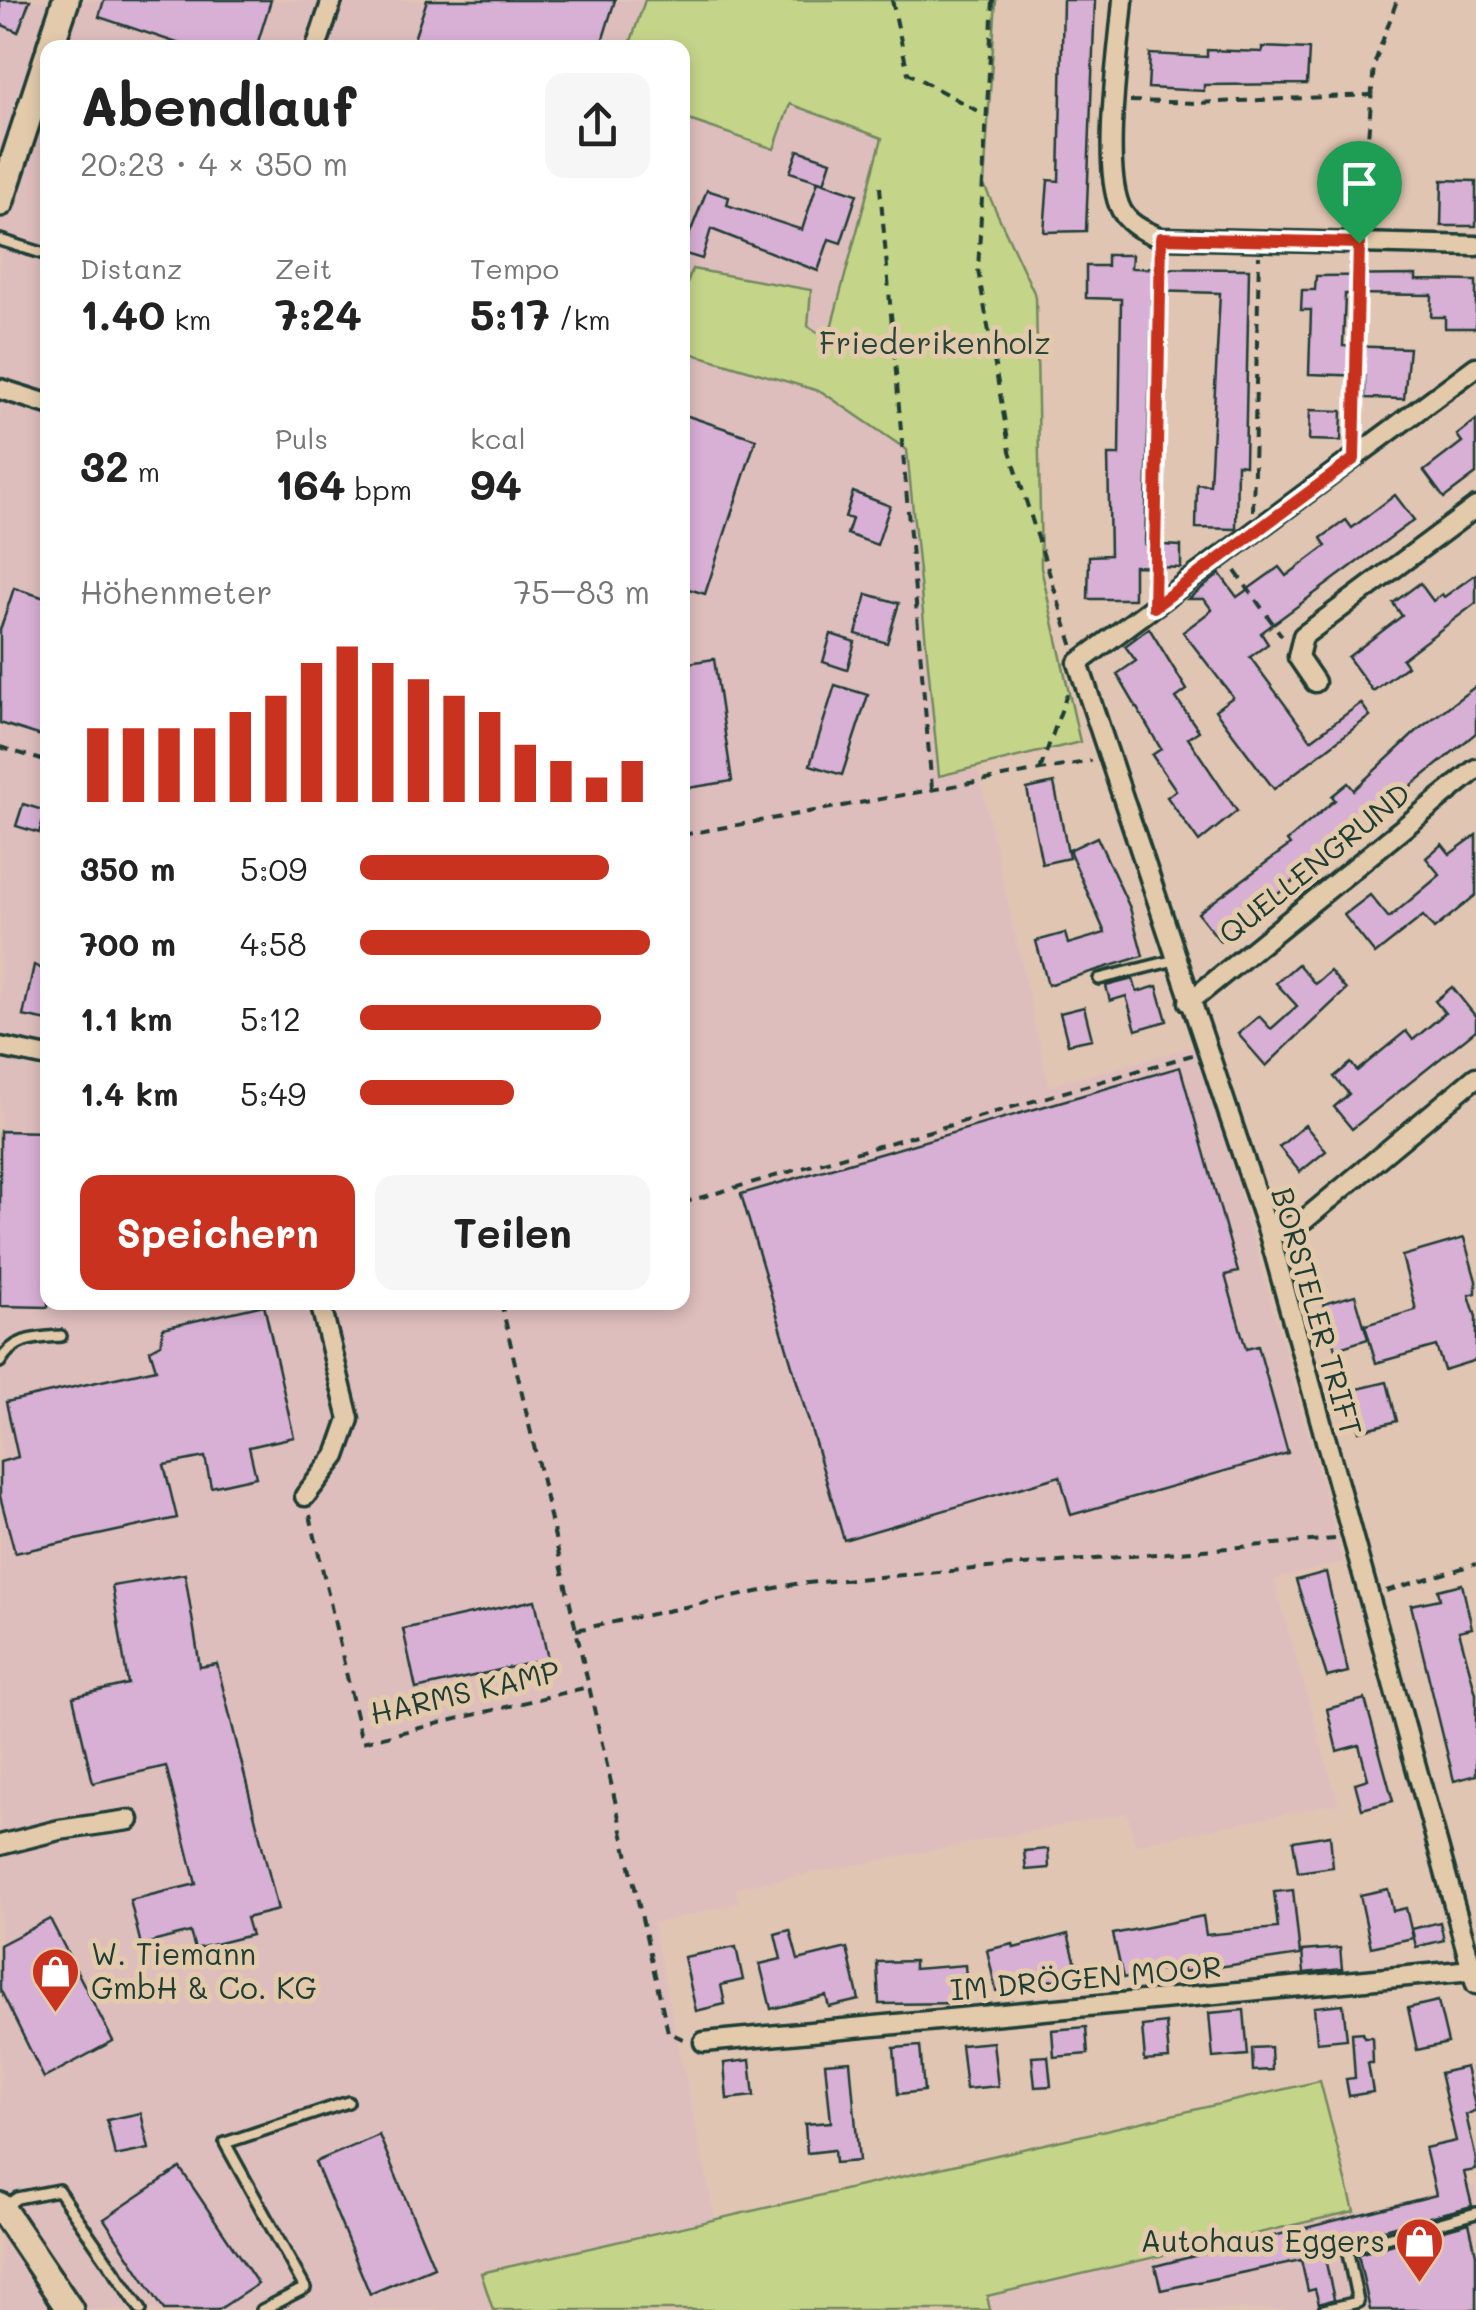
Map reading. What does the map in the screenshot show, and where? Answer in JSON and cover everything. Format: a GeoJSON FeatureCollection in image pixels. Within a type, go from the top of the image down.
{"type":"FeatureCollection","features":[{"type":"Feature","properties":{"kind":"street"},"geometry":{"type":"LineString","coordinates":[[53,40],[66,0]]}},
{"type":"Feature","properties":{"kind":"street"},"geometry":{"type":"LineString","coordinates":[[319,40],[332,0]]}},
{"type":"Feature","properties":{"kind":"street"},"geometry":{"type":"LineString","coordinates":[[1123,0],[1113,178],[1120,208],[1135,227],[1161,238],[1476,246]]}},
{"type":"Feature","properties":{"kind":"street"},"geometry":{"type":"LineString","coordinates":[[0,203],[40,80]]}},
{"type":"Feature","properties":{"kind":"street"},"geometry":{"type":"LineString","coordinates":[[1078,663],[1476,368]]}},
{"type":"Feature","properties":{"kind":"street"},"geometry":{"type":"LineString","coordinates":[[0,389],[40,402]]}},
{"type":"Feature","properties":{"kind":"street"},"geometry":{"type":"LineString","coordinates":[[1315,682],[1298,657],[1303,636],[1476,507]]}},
{"type":"Feature","properties":{"kind":"street","name":"BORSTELER TRIFT"},"geometry":{"type":"LineString","coordinates":[[1078,663],[1188,1002],[1269,1234],[1474,1977]]}},
{"type":"Feature","properties":{"kind":"street","name":"QUELLENGRUND"},"geometry":{"type":"LineString","coordinates":[[1188,1002],[1476,768]]}},
{"type":"Feature","properties":{"kind":"street"},"geometry":{"type":"LineString","coordinates":[[0,1047],[40,1055]]}},
{"type":"Feature","properties":{"kind":"street"},"geometry":{"type":"LineString","coordinates":[[1269,1234],[1302,1222],[1476,1077]]}},
{"type":"Feature","properties":{"kind":"street"},"geometry":{"type":"LineString","coordinates":[[305,1496],[336,1456],[348,1420],[322,1310]]}},
{"type":"Feature","properties":{"kind":"street"},"geometry":{"type":"LineString","coordinates":[[0,1845],[58,1830],[129,1820]]}},
{"type":"Feature","properties":{"kind":"street","name":"IM DRÖGEN MOOR"},"geometry":{"type":"LineString","coordinates":[[704,2042],[1474,1977]]}},
{"type":"Feature","properties":{"kind":"street"},"geometry":{"type":"LineString","coordinates":[[1,2208],[70,2310]]}},
{"type":"Feature","properties":{"kind":"lane"},"geometry":{"type":"LineString","coordinates":[[0,240],[40,252]]}},
{"type":"Feature","properties":{"kind":"lane"},"geometry":{"type":"LineString","coordinates":[[1099,979],[1175,960]]}},
{"type":"Feature","properties":{"kind":"lane"},"geometry":{"type":"LineString","coordinates":[[0,1362],[9,1348],[24,1339],[61,1336]]}},
{"type":"Feature","properties":{"kind":"lane"},"geometry":{"type":"LineString","coordinates":[[262,2310],[305,2288],[225,2143],[348,2102]]}},
{"type":"Feature","properties":{"kind":"lane"},"geometry":{"type":"LineString","coordinates":[[1,2208],[17,2198],[58,2190],[141,2310]]}},
{"type":"Feature","properties":{"kind":"lane"},"geometry":{"type":"LineString","coordinates":[[1324,2310],[1358,2302],[1347,2249],[1476,2213]]}},
{"type":"Feature","properties":{"kind":"path"},"geometry":{"type":"LineString","coordinates":[[892,0],[908,73],[983,114]]}},
{"type":"Feature","properties":{"kind":"path"},"geometry":{"type":"LineString","coordinates":[[993,0],[983,114],[981,288],[1010,451],[1078,663],[1040,770]]}},
{"type":"Feature","properties":{"kind":"path"},"geometry":{"type":"LineString","coordinates":[[1354,459],[1359,243],[1370,95],[1374,65],[1397,0]]}},
{"type":"Feature","properties":{"kind":"path"},"geometry":{"type":"LineString","coordinates":[[1116,100],[1197,103],[1370,95]]}},
{"type":"Feature","properties":{"kind":"path"},"geometry":{"type":"LineString","coordinates":[[880,187],[932,790]]}},
{"type":"Feature","properties":{"kind":"path"},"geometry":{"type":"LineString","coordinates":[[1154,607],[1161,238]]}},
{"type":"Feature","properties":{"kind":"path"},"geometry":{"type":"LineString","coordinates":[[1252,534],[1259,241]]}},
{"type":"Feature","properties":{"kind":"path"},"geometry":{"type":"LineString","coordinates":[[1223,556],[1298,657]]}},
{"type":"Feature","properties":{"kind":"path"},"geometry":{"type":"LineString","coordinates":[[0,747],[40,760]]}},
{"type":"Feature","properties":{"kind":"path"},"geometry":{"type":"LineString","coordinates":[[690,834],[1111,757]]}},
{"type":"Feature","properties":{"kind":"path"},"geometry":{"type":"LineString","coordinates":[[690,1201],[1205,1052]]}},
{"type":"Feature","properties":{"kind":"path"},"geometry":{"type":"LineString","coordinates":[[503,1310],[668,2032],[680,2041],[704,2042]]}},
{"type":"Feature","properties":{"kind":"path","name":"HARMS KAMP"},"geometry":{"type":"LineString","coordinates":[[305,1496],[362,1742],[590,1687]]}},
{"type":"Feature","properties":{"kind":"path"},"geometry":{"type":"LineString","coordinates":[[576,1630],[795,1584],[1350,1538]]}},
{"type":"Feature","properties":{"kind":"path"},"geometry":{"type":"LineString","coordinates":[[1367,1596],[1476,1564]]}},
{"type":"Feature","properties":{"kind":"shaded area"},"geometry":{"type":"Polygon","coordinates":[[[0,0],[645,0],[631,40],[40,40],[40,1310],[690,1310],[690,353],[822,392],[907,450],[939,776],[978,769],[1049,1086],[1199,1045],[1344,1562],[1274,1580],[1338,1803],[1135,1845],[1127,1813],[736,1888],[739,1903],[653,1924],[715,2218],[482,2273],[493,2310],[0,2310],[0,0]]]}},
{"type":"Feature","properties":{"kind":"shaded area"},"geometry":{"type":"Polygon","coordinates":[[[790,104],[882,138],[828,340],[807,327],[811,291],[692,269],[690,275],[690,120],[774,149],[790,104]]]}},
{"type":"Feature","properties":{"kind":"shaded area"},"geometry":{"type":"Polygon","coordinates":[[[1476,2185],[1476,2310],[990,2310],[987,2298],[1476,2185]]]}},
{"type":"Feature","properties":{"kind":"green space","name":"Friederikenholz"},"geometry":{"type":"Polygon","coordinates":[[[645,0],[996,0],[984,185],[1036,297],[1041,568],[1080,742],[939,776],[907,450],[822,392],[690,353],[692,269],[811,290],[808,326],[828,339],[882,138],[790,104],[774,149],[690,120],[690,40],[631,40],[645,0]]]}},
{"type":"Feature","properties":{"kind":"green space"},"geometry":{"type":"Polygon","coordinates":[[[1320,2081],[1354,2211],[987,2296],[990,2310],[493,2310],[481,2273],[1320,2081]]]}},
{"type":"Feature","properties":{"kind":"building"},"geometry":{"type":"Polygon","coordinates":[[[0,0],[30,0],[18,32],[0,24],[0,0]]]}},
{"type":"Feature","properties":{"kind":"building"},"geometry":{"type":"Polygon","coordinates":[[[104,0],[271,0],[258,40],[168,40],[99,17],[104,0]]]}},
{"type":"Feature","properties":{"kind":"building"},"geometry":{"type":"Polygon","coordinates":[[[427,0],[615,0],[602,40],[414,40],[427,0]]]}},
{"type":"Feature","properties":{"kind":"building"},"geometry":{"type":"Polygon","coordinates":[[[1063,0],[1095,0],[1086,231],[1044,232],[1048,180],[1059,181],[1063,0]]]}},
{"type":"Feature","properties":{"kind":"building"},"geometry":{"type":"Polygon","coordinates":[[[1262,47],[1309,49],[1307,84],[1204,85],[1204,91],[1148,88],[1150,54],[1207,57],[1207,50],[1262,52],[1262,47]]]}},
{"type":"Feature","properties":{"kind":"building"},"geometry":{"type":"Polygon","coordinates":[[[798,150],[831,161],[824,183],[790,172],[798,150]]]}},
{"type":"Feature","properties":{"kind":"building"},"geometry":{"type":"Polygon","coordinates":[[[1442,180],[1476,181],[1476,226],[1441,226],[1442,180]]]}},
{"type":"Feature","properties":{"kind":"building"},"geometry":{"type":"Polygon","coordinates":[[[818,181],[857,194],[841,243],[829,239],[818,271],[711,229],[702,259],[690,255],[690,233],[707,190],[729,197],[727,205],[802,230],[818,181]]]}},
{"type":"Feature","properties":{"kind":"building"},"geometry":{"type":"Polygon","coordinates":[[[1107,255],[1132,255],[1131,268],[1249,269],[1245,465],[1237,464],[1236,529],[1196,528],[1197,484],[1210,485],[1220,293],[1152,291],[1145,544],[1181,546],[1181,568],[1134,566],[1134,599],[1088,599],[1089,556],[1110,555],[1108,455],[1119,455],[1121,299],[1086,298],[1086,266],[1107,266],[1107,255]]]}},
{"type":"Feature","properties":{"kind":"building"},"geometry":{"type":"Polygon","coordinates":[[[1416,275],[1416,280],[1476,281],[1476,328],[1445,328],[1445,317],[1431,317],[1432,295],[1345,294],[1343,346],[1409,348],[1404,399],[1365,398],[1365,376],[1309,374],[1311,310],[1301,310],[1302,290],[1315,290],[1316,276],[1416,275]]]}},
{"type":"Feature","properties":{"kind":"building"},"geometry":{"type":"Polygon","coordinates":[[[1310,410],[1342,411],[1341,441],[1309,440],[1310,410]]]}},
{"type":"Feature","properties":{"kind":"building"},"geometry":{"type":"Polygon","coordinates":[[[690,417],[756,439],[705,594],[690,589],[690,417]]]}},
{"type":"Feature","properties":{"kind":"building"},"geometry":{"type":"Polygon","coordinates":[[[1476,420],[1476,474],[1444,498],[1424,471],[1462,442],[1457,435],[1476,420]]]}},
{"type":"Feature","properties":{"kind":"building"},"geometry":{"type":"Polygon","coordinates":[[[853,492],[890,506],[877,545],[847,534],[852,519],[845,517],[853,492]]]}},
{"type":"Feature","properties":{"kind":"building"},"geometry":{"type":"Polygon","coordinates":[[[1395,495],[1414,520],[1261,633],[1268,644],[1250,657],[1311,740],[1361,703],[1370,716],[1274,789],[1215,710],[1233,697],[1183,632],[1212,610],[1204,599],[1188,599],[1220,574],[1237,597],[1279,567],[1286,576],[1326,546],[1321,538],[1346,520],[1352,528],[1395,495]]]}},
{"type":"Feature","properties":{"kind":"building"},"geometry":{"type":"Polygon","coordinates":[[[1476,574],[1476,603],[1402,659],[1407,666],[1373,691],[1348,657],[1402,616],[1393,603],[1420,583],[1433,601],[1476,574]]]}},
{"type":"Feature","properties":{"kind":"building"},"geometry":{"type":"Polygon","coordinates":[[[14,588],[40,596],[40,736],[0,723],[0,630],[14,588]]]}},
{"type":"Feature","properties":{"kind":"building"},"geometry":{"type":"Polygon","coordinates":[[[867,594],[899,603],[887,643],[856,634],[867,594]]]}},
{"type":"Feature","properties":{"kind":"building"},"geometry":{"type":"Polygon","coordinates":[[[1149,628],[1187,690],[1176,698],[1199,731],[1188,738],[1237,811],[1199,842],[1167,797],[1176,790],[1152,755],[1161,749],[1117,674],[1136,661],[1125,646],[1149,628]]]}},
{"type":"Feature","properties":{"kind":"building"},"geometry":{"type":"Polygon","coordinates":[[[831,634],[855,642],[847,670],[823,662],[831,634]]]}},
{"type":"Feature","properties":{"kind":"building"},"geometry":{"type":"Polygon","coordinates":[[[714,659],[732,781],[690,788],[690,663],[714,659]]]}},
{"type":"Feature","properties":{"kind":"building"},"geometry":{"type":"Polygon","coordinates":[[[835,685],[868,695],[842,775],[810,765],[835,685]]]}},
{"type":"Feature","properties":{"kind":"building"},"geometry":{"type":"Polygon","coordinates":[[[1476,686],[1476,733],[1220,941],[1198,913],[1290,845],[1287,841],[1335,800],[1332,796],[1348,783],[1354,790],[1419,729],[1476,686]]]}},
{"type":"Feature","properties":{"kind":"building"},"geometry":{"type":"Polygon","coordinates":[[[1054,783],[1069,858],[1042,864],[1027,789],[1054,783]]]}},
{"type":"Feature","properties":{"kind":"building"},"geometry":{"type":"Polygon","coordinates":[[[23,804],[40,809],[39,833],[16,826],[23,804]]]}},
{"type":"Feature","properties":{"kind":"building"},"geometry":{"type":"Polygon","coordinates":[[[1476,835],[1476,895],[1434,929],[1423,916],[1375,954],[1344,915],[1370,895],[1389,918],[1440,875],[1426,858],[1442,844],[1450,854],[1476,835]]]}},
{"type":"Feature","properties":{"kind":"building"},"geometry":{"type":"Polygon","coordinates":[[[1097,837],[1130,908],[1143,956],[1048,985],[1036,941],[1065,933],[1068,944],[1105,933],[1069,850],[1097,837]]]}},
{"type":"Feature","properties":{"kind":"building"},"geometry":{"type":"Polygon","coordinates":[[[1298,964],[1315,984],[1330,971],[1346,990],[1266,1066],[1238,1034],[1259,1016],[1271,1029],[1297,1006],[1276,983],[1298,964]]]}},
{"type":"Feature","properties":{"kind":"building"},"geometry":{"type":"Polygon","coordinates":[[[34,965],[40,968],[40,1019],[23,1016],[34,965]]]}},
{"type":"Feature","properties":{"kind":"building"},"geometry":{"type":"Polygon","coordinates":[[[1133,979],[1137,992],[1157,986],[1167,1021],[1136,1030],[1126,996],[1110,1001],[1106,986],[1133,979]]]}},
{"type":"Feature","properties":{"kind":"building"},"geometry":{"type":"Polygon","coordinates":[[[1452,987],[1476,1017],[1476,1030],[1352,1129],[1334,1107],[1349,1094],[1334,1077],[1351,1063],[1357,1071],[1406,1031],[1413,1040],[1445,1013],[1435,1001],[1452,987]]]}},
{"type":"Feature","properties":{"kind":"building"},"geometry":{"type":"Polygon","coordinates":[[[1084,1007],[1092,1039],[1068,1044],[1060,1013],[1084,1007]]]}},
{"type":"Feature","properties":{"kind":"building"},"geometry":{"type":"Polygon","coordinates":[[[1180,1067],[1238,1272],[1225,1275],[1246,1349],[1258,1346],[1288,1453],[1071,1515],[1060,1476],[844,1540],[741,1194],[1180,1067]]]}},
{"type":"Feature","properties":{"kind":"building"},"geometry":{"type":"Polygon","coordinates":[[[1305,1125],[1326,1151],[1300,1172],[1279,1147],[1305,1125]]]}},
{"type":"Feature","properties":{"kind":"building"},"geometry":{"type":"Polygon","coordinates":[[[0,1131],[40,1132],[40,1307],[0,1306],[0,1131]]]}},
{"type":"Feature","properties":{"kind":"building"},"geometry":{"type":"Polygon","coordinates":[[[1464,1238],[1476,1281],[1476,1293],[1469,1295],[1476,1317],[1476,1360],[1444,1370],[1436,1346],[1376,1363],[1365,1325],[1416,1310],[1402,1256],[1464,1238]]]}},
{"type":"Feature","properties":{"kind":"building"},"geometry":{"type":"Polygon","coordinates":[[[1355,1295],[1368,1339],[1336,1349],[1323,1304],[1355,1295]]]}},
{"type":"Feature","properties":{"kind":"building"},"geometry":{"type":"Polygon","coordinates":[[[242,1310],[265,1310],[294,1437],[249,1447],[256,1477],[211,1487],[205,1457],[164,1465],[177,1518],[15,1553],[0,1496],[0,1462],[18,1457],[6,1402],[156,1369],[150,1350],[161,1344],[163,1328],[242,1310]]]}},
{"type":"Feature","properties":{"kind":"building"},"geometry":{"type":"Polygon","coordinates":[[[1387,1382],[1397,1421],[1359,1431],[1349,1391],[1387,1382]]]}},
{"type":"Feature","properties":{"kind":"building"},"geometry":{"type":"Polygon","coordinates":[[[1326,1572],[1348,1672],[1327,1677],[1296,1580],[1326,1572]]]}},
{"type":"Feature","properties":{"kind":"building"},"geometry":{"type":"Polygon","coordinates":[[[185,1574],[200,1667],[217,1664],[278,1910],[246,1918],[251,1935],[195,1949],[190,1932],[141,1945],[130,1900],[196,1884],[166,1766],[93,1783],[73,1697],[128,1684],[112,1586],[185,1574]]]}},
{"type":"Feature","properties":{"kind":"building"},"geometry":{"type":"Polygon","coordinates":[[[1462,1584],[1472,1628],[1459,1631],[1476,1694],[1476,1775],[1454,1781],[1411,1605],[1440,1599],[1438,1590],[1462,1584]]]}},
{"type":"Feature","properties":{"kind":"building"},"geometry":{"type":"Polygon","coordinates":[[[535,1600],[548,1659],[416,1689],[403,1629],[535,1600]]]}},
{"type":"Feature","properties":{"kind":"building"},"geometry":{"type":"Polygon","coordinates":[[[1365,1699],[1393,1801],[1362,1809],[1355,1783],[1368,1779],[1359,1745],[1337,1751],[1327,1709],[1365,1699]]]}},
{"type":"Feature","properties":{"kind":"building"},"geometry":{"type":"Polygon","coordinates":[[[1330,1835],[1333,1867],[1298,1872],[1293,1841],[1330,1835]]]}},
{"type":"Feature","properties":{"kind":"building"},"geometry":{"type":"Polygon","coordinates":[[[1048,1849],[1049,1868],[1026,1870],[1024,1851],[1048,1849]]]}},
{"type":"Feature","properties":{"kind":"building"},"geometry":{"type":"Polygon","coordinates":[[[1388,1889],[1393,1911],[1406,1908],[1413,1938],[1371,1947],[1360,1895],[1388,1889]]]}},
{"type":"Feature","properties":{"kind":"building"},"geometry":{"type":"Polygon","coordinates":[[[1293,1890],[1300,1955],[1183,1972],[1182,1965],[1123,1978],[1113,1934],[1203,1916],[1206,1935],[1278,1928],[1274,1892],[1293,1890]]]}},
{"type":"Feature","properties":{"kind":"building","name":"W. Tiemann GmbH & Co. KG"},"geometry":{"type":"Polygon","coordinates":[[[50,1919],[113,2041],[44,2078],[0,1989],[0,1945],[50,1919]]]}},
{"type":"Feature","properties":{"kind":"building"},"geometry":{"type":"Polygon","coordinates":[[[1440,1922],[1444,1940],[1416,1947],[1412,1929],[1440,1922]]]}},
{"type":"Feature","properties":{"kind":"building"},"geometry":{"type":"Polygon","coordinates":[[[790,1930],[798,1960],[847,1948],[859,2000],[829,2007],[826,1996],[771,2009],[760,1964],[781,1959],[775,1934],[790,1930]]]}},
{"type":"Feature","properties":{"kind":"building"},"geometry":{"type":"Polygon","coordinates":[[[1068,1934],[1079,1975],[996,1991],[987,1950],[1013,1944],[1014,1948],[1068,1934]]]}},
{"type":"Feature","properties":{"kind":"building"},"geometry":{"type":"Polygon","coordinates":[[[736,1947],[743,1980],[721,1985],[725,2004],[696,2011],[684,1957],[736,1947]]]}},
{"type":"Feature","properties":{"kind":"building"},"geometry":{"type":"Polygon","coordinates":[[[1340,1948],[1342,1969],[1304,1973],[1302,1951],[1340,1948]]]}},
{"type":"Feature","properties":{"kind":"building"},"geometry":{"type":"Polygon","coordinates":[[[914,1961],[914,1969],[965,1965],[968,2003],[879,2004],[877,1962],[914,1961]]]}},
{"type":"Feature","properties":{"kind":"building"},"geometry":{"type":"Polygon","coordinates":[[[1438,2001],[1448,2043],[1417,2050],[1408,2008],[1438,2001]]]}},
{"type":"Feature","properties":{"kind":"building"},"geometry":{"type":"Polygon","coordinates":[[[1343,2004],[1347,2039],[1317,2042],[1314,2007],[1343,2004]]]}},
{"type":"Feature","properties":{"kind":"building"},"geometry":{"type":"Polygon","coordinates":[[[1244,2010],[1248,2055],[1213,2058],[1209,2013],[1244,2010]]]}},
{"type":"Feature","properties":{"kind":"building"},"geometry":{"type":"Polygon","coordinates":[[[1166,2023],[1169,2059],[1145,2061],[1142,2026],[1166,2023]]]}},
{"type":"Feature","properties":{"kind":"building"},"geometry":{"type":"Polygon","coordinates":[[[1086,2027],[1088,2054],[1054,2057],[1052,2030],[1086,2027]]]}},
{"type":"Feature","properties":{"kind":"building"},"geometry":{"type":"Polygon","coordinates":[[[1363,2032],[1364,2037],[1372,2037],[1373,2063],[1368,2063],[1373,2092],[1349,2096],[1346,2079],[1355,2078],[1352,2033],[1363,2032]]]}},
{"type":"Feature","properties":{"kind":"building"},"geometry":{"type":"Polygon","coordinates":[[[993,2042],[998,2086],[966,2089],[961,2045],[993,2042]]]}},
{"type":"Feature","properties":{"kind":"building"},"geometry":{"type":"Polygon","coordinates":[[[920,2046],[924,2091],[898,2094],[894,2048],[920,2046]]]}},
{"type":"Feature","properties":{"kind":"building"},"geometry":{"type":"Polygon","coordinates":[[[1271,2047],[1272,2070],[1253,2071],[1252,2048],[1271,2047]]]}},
{"type":"Feature","properties":{"kind":"building"},"geometry":{"type":"Polygon","coordinates":[[[1048,2056],[1051,2086],[1035,2087],[1032,2057],[1048,2056]]]}},
{"type":"Feature","properties":{"kind":"building"},"geometry":{"type":"Polygon","coordinates":[[[750,2060],[754,2096],[727,2099],[724,2063],[750,2060]]]}},
{"type":"Feature","properties":{"kind":"building"},"geometry":{"type":"Polygon","coordinates":[[[850,2061],[859,2161],[835,2163],[834,2150],[807,2153],[805,2124],[831,2122],[825,2063],[850,2061]]]}},
{"type":"Feature","properties":{"kind":"building"},"geometry":{"type":"Polygon","coordinates":[[[1466,2067],[1476,2110],[1466,2115],[1476,2159],[1476,2170],[1464,2172],[1472,2206],[1322,2245],[1334,2299],[1319,2304],[1315,2289],[1308,2291],[1301,2260],[1161,2290],[1155,2266],[1436,2195],[1425,2148],[1456,2141],[1440,2073],[1466,2067]]]}},
{"type":"Feature","properties":{"kind":"building"},"geometry":{"type":"Polygon","coordinates":[[[141,2113],[149,2149],[115,2156],[107,2120],[141,2113]]]}},
{"type":"Feature","properties":{"kind":"building"},"geometry":{"type":"Polygon","coordinates":[[[379,2135],[434,2267],[370,2294],[315,2162],[379,2135]]]}},
{"type":"Feature","properties":{"kind":"building"},"geometry":{"type":"Polygon","coordinates":[[[180,2168],[258,2284],[218,2310],[164,2310],[104,2219],[180,2168]]]}},
{"type":"Feature","properties":{"kind":"building","name":"Autohaus Eggers"},"geometry":{"type":"Polygon","coordinates":[[[1469,2223],[1476,2254],[1476,2310],[1370,2310],[1358,2254],[1469,2223]]]}},
{"type":"Feature","properties":{"kind":"place","name":"W. Tiemann GmbH & Co. KG"},"geometry":{"type":"Point","coordinates":[56,2014]}},
{"type":"Feature","properties":{"kind":"place","name":"Autohaus Eggers"},"geometry":{"type":"Point","coordinates":[1420,2284]}},
{"type":"Feature","properties":{"kind":"route"},"geometry":{"type":"LineString","coordinates":[[1161,238],[1359,243],[1354,459],[1154,607],[1161,238]]}}]}
